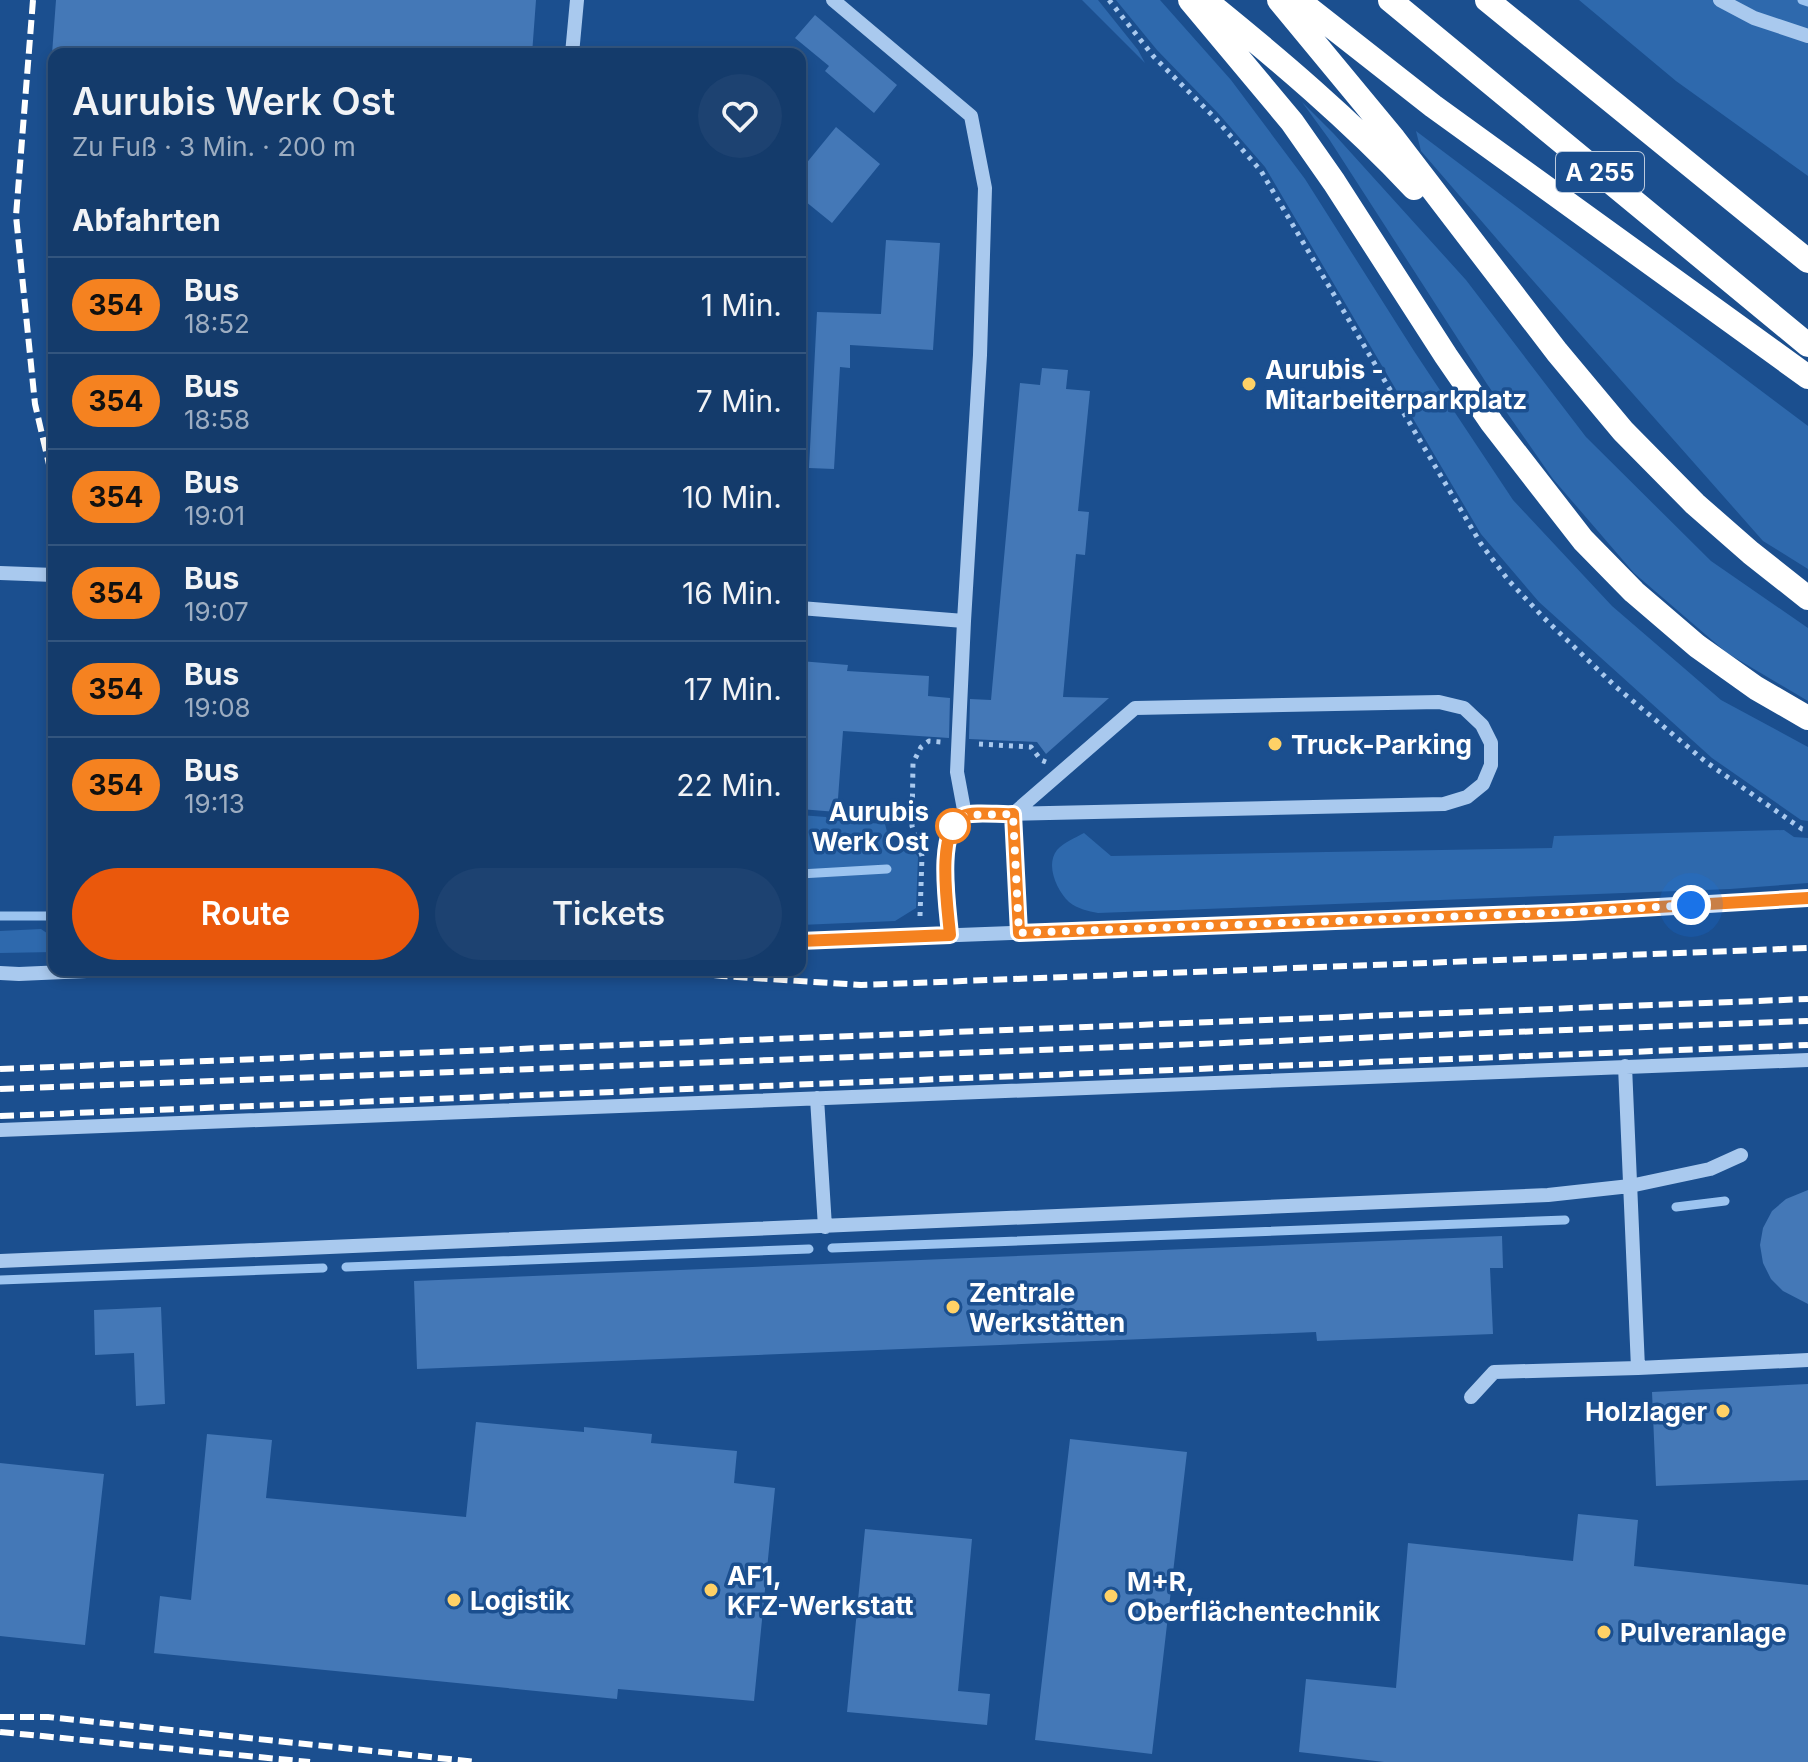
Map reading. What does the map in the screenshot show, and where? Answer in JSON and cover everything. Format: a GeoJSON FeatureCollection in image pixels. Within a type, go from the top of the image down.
{"type":"FeatureCollection","features":[{"type":"Feature","properties":{"kind":"highway"},"geometry":{"type":"LineString","coordinates":[[1190,0],[1292,122],[1492,423],[1583,540],[1634,592],[1697,646],[1756,688],[1808,718]]}},
{"type":"Feature","properties":{"kind":"highway"},"geometry":{"type":"LineString","coordinates":[[1205,0],[1279,60],[1379,151],[1500,279]]}},
{"type":"Feature","properties":{"kind":"highway"},"geometry":{"type":"LineString","coordinates":[[1279,0],[1394,139],[1557,352],[1623,431],[1695,504],[1808,598]]}},
{"type":"Feature","properties":{"kind":"highway"},"geometry":{"type":"LineString","coordinates":[[1298,0],[1445,115],[1808,377]]}},
{"type":"Feature","properties":{"kind":"highway","name":"A 255"},"geometry":{"type":"LineString","coordinates":[[1390,0],[1808,345]]}},
{"type":"Feature","properties":{"kind":"highway","name":"A 255"},"geometry":{"type":"LineString","coordinates":[[1487,0],[1808,261]]}},
{"type":"Feature","properties":{"kind":"highway"},"geometry":{"type":"LineString","coordinates":[[1774,235],[1808,252]]}},
{"type":"Feature","properties":{"kind":"street"},"geometry":{"type":"LineString","coordinates":[[573,48],[577,0]]}},
{"type":"Feature","properties":{"kind":"street"},"geometry":{"type":"LineString","coordinates":[[833,0],[971,116],[985,188],[980,355],[957,772],[965,815]]}},
{"type":"Feature","properties":{"kind":"street"},"geometry":{"type":"LineString","coordinates":[[1720,0],[1754,18],[1808,36]]}},
{"type":"Feature","properties":{"kind":"street"},"geometry":{"type":"LineString","coordinates":[[0,573],[48,575]]}},
{"type":"Feature","properties":{"kind":"street"},"geometry":{"type":"LineString","coordinates":[[806,608],[964,621]]}},
{"type":"Feature","properties":{"kind":"street"},"geometry":{"type":"LineString","coordinates":[[950,935],[946,860],[948,839],[954,823],[965,815],[1013,814],[1444,804],[1467,797],[1483,784],[1491,765],[1491,743],[1482,725],[1464,708],[1439,702],[1135,708],[1013,814]]}},
{"type":"Feature","properties":{"kind":"street"},"geometry":{"type":"LineString","coordinates":[[1013,814],[1019,933]]}},
{"type":"Feature","properties":{"kind":"street"},"geometry":{"type":"LineString","coordinates":[[806,941],[1574,912],[1808,898]]}},
{"type":"Feature","properties":{"kind":"street"},"geometry":{"type":"LineString","coordinates":[[0,973],[48,973]]}},
{"type":"Feature","properties":{"kind":"street"},"geometry":{"type":"LineString","coordinates":[[0,1130],[1808,1060]]}},
{"type":"Feature","properties":{"kind":"street"},"geometry":{"type":"LineString","coordinates":[[1625,1066],[1638,1368]]}},
{"type":"Feature","properties":{"kind":"street"},"geometry":{"type":"LineString","coordinates":[[817,1098],[825,1227]]}},
{"type":"Feature","properties":{"kind":"street"},"geometry":{"type":"LineString","coordinates":[[0,1261],[1548,1195],[1630,1186],[1710,1169],[1741,1155]]}},
{"type":"Feature","properties":{"kind":"street"},"geometry":{"type":"LineString","coordinates":[[1471,1397],[1494,1372],[1808,1360]]}},
{"type":"Feature","properties":{"kind":"path"},"geometry":{"type":"LineString","coordinates":[[1109,0],[1154,57],[1214,117],[1261,171],[1481,544],[1509,581],[1627,696],[1706,762],[1802,829],[1808,830]]}},
{"type":"Feature","properties":{"kind":"path"},"geometry":{"type":"LineString","coordinates":[[919,937],[922,856],[912,826],[913,763],[921,747],[929,741],[1031,747],[1057,776]]}},
{"type":"Feature","properties":{"kind":"shaded area"},"geometry":{"type":"Polygon","coordinates":[[[1082,0],[1098,0],[1145,63],[1082,0]]]}},
{"type":"Feature","properties":{"kind":"shaded area"},"geometry":{"type":"Polygon","coordinates":[[[1116,0],[1160,0],[1231,80],[1305,179],[1513,500],[1612,606],[1721,700],[1808,747],[1808,821],[1801,820],[1712,758],[1539,602],[1481,534],[1265,167],[1157,50],[1116,0]]]}},
{"type":"Feature","properties":{"kind":"shaded area"},"geometry":{"type":"Polygon","coordinates":[[[1579,0],[1808,0],[1808,176],[1676,81],[1579,0]]]}},
{"type":"Feature","properties":{"kind":"shaded area"},"geometry":{"type":"Polygon","coordinates":[[[1302,102],[1466,280],[1586,437],[1711,561],[1808,628],[1808,701],[1727,653],[1634,573],[1553,479],[1302,102]]]}},
{"type":"Feature","properties":{"kind":"shaded area"},"geometry":{"type":"Polygon","coordinates":[[[1416,131],[1808,426],[1808,569],[1763,541],[1421,151],[1416,131]]]}},
{"type":"Feature","properties":{"kind":"shaded area"},"geometry":{"type":"Polygon","coordinates":[[[806,815],[885,824],[892,851],[913,850],[918,857],[916,908],[895,921],[806,925],[806,815]]]}},
{"type":"Feature","properties":{"kind":"shaded area"},"geometry":{"type":"Polygon","coordinates":[[[1784,830],[1794,837],[1808,838],[1808,883],[1730,889],[1098,913],[1069,902],[1060,891],[1052,870],[1057,850],[1084,833],[1111,856],[1552,848],[1554,836],[1784,830]]]}},
{"type":"Feature","properties":{"kind":"shaded area"},"geometry":{"type":"Polygon","coordinates":[[[41,929],[48,934],[48,952],[0,953],[0,931],[41,929]]]}},
{"type":"Feature","properties":{"kind":"building"},"geometry":{"type":"Polygon","coordinates":[[[56,0],[536,0],[532,48],[52,48],[56,0]]]}},
{"type":"Feature","properties":{"kind":"building"},"geometry":{"type":"Polygon","coordinates":[[[815,15],[897,85],[874,113],[825,71],[829,66],[795,38],[815,15]]]}},
{"type":"Feature","properties":{"kind":"building"},"geometry":{"type":"Polygon","coordinates":[[[836,127],[880,164],[832,223],[806,202],[806,164],[836,127]]]}},
{"type":"Feature","properties":{"kind":"building"},"geometry":{"type":"Polygon","coordinates":[[[886,240],[940,243],[933,350],[850,345],[850,368],[840,367],[834,469],[809,468],[817,312],[881,314],[886,240]]]}},
{"type":"Feature","properties":{"kind":"building"},"geometry":{"type":"Polygon","coordinates":[[[1042,368],[1068,370],[1066,389],[1090,391],[1078,511],[1089,512],[1085,555],[1076,554],[1063,697],[1109,698],[1046,754],[1037,742],[969,739],[970,699],[991,700],[1020,383],[1040,385],[1042,368]]]}},
{"type":"Feature","properties":{"kind":"building"},"geometry":{"type":"Polygon","coordinates":[[[806,662],[848,665],[847,671],[929,676],[928,696],[950,698],[949,738],[843,731],[837,812],[806,809],[806,662]]]}},
{"type":"Feature","properties":{"kind":"building"},"geometry":{"type":"Polygon","coordinates":[[[1808,1190],[1808,1304],[1783,1291],[1771,1279],[1763,1263],[1760,1245],[1763,1228],[1772,1211],[1786,1199],[1808,1190]]]}},
{"type":"Feature","properties":{"kind":"building","name":"Zentrale Werkstätten"},"geometry":{"type":"Polygon","coordinates":[[[1502,1236],[1503,1268],[1490,1268],[1493,1334],[1317,1341],[1316,1332],[417,1369],[414,1281],[1502,1236]]]}},
{"type":"Feature","properties":{"kind":"building"},"geometry":{"type":"Polygon","coordinates":[[[161,1307],[165,1404],[136,1406],[134,1353],[95,1355],[94,1310],[161,1307]]]}},
{"type":"Feature","properties":{"kind":"building"},"geometry":{"type":"Polygon","coordinates":[[[1808,1384],[1808,1480],[1656,1486],[1652,1392],[1808,1384]]]}},
{"type":"Feature","properties":{"kind":"building"},"geometry":{"type":"Polygon","coordinates":[[[476,1422],[584,1432],[584,1427],[652,1434],[651,1443],[737,1451],[734,1483],[775,1488],[754,1701],[618,1689],[617,1699],[154,1653],[160,1596],[191,1600],[207,1434],[272,1440],[266,1498],[466,1517],[476,1422]]]}},
{"type":"Feature","properties":{"kind":"building","name":"M+R, Oberflächentechnik"},"geometry":{"type":"Polygon","coordinates":[[[1070,1439],[1187,1452],[1152,1754],[1035,1740],[1070,1439]]]}},
{"type":"Feature","properties":{"kind":"building"},"geometry":{"type":"Polygon","coordinates":[[[0,1463],[104,1474],[85,1645],[0,1636],[0,1463]]]}},
{"type":"Feature","properties":{"kind":"building","name":"Pulveranlage"},"geometry":{"type":"Polygon","coordinates":[[[1578,1514],[1638,1520],[1634,1566],[1808,1585],[1808,1762],[1384,1762],[1299,1752],[1306,1679],[1396,1688],[1408,1543],[1573,1561],[1578,1514]]]}},
{"type":"Feature","properties":{"kind":"building"},"geometry":{"type":"Polygon","coordinates":[[[865,1529],[972,1539],[958,1691],[990,1694],[987,1725],[847,1712],[865,1529]]]}},
{"type":"Feature","properties":{"kind":"waterway"},"geometry":{"type":"LineString","coordinates":[[1802,0],[1808,2]]}},
{"type":"Feature","properties":{"kind":"waterway"},"geometry":{"type":"LineString","coordinates":[[806,874],[887,869]]}},
{"type":"Feature","properties":{"kind":"waterway"},"geometry":{"type":"LineString","coordinates":[[0,916],[48,916]]}},
{"type":"Feature","properties":{"kind":"waterway"},"geometry":{"type":"LineString","coordinates":[[1676,1207],[1725,1201]]}},
{"type":"Feature","properties":{"kind":"waterway"},"geometry":{"type":"LineString","coordinates":[[832,1248],[1565,1220]]}},
{"type":"Feature","properties":{"kind":"waterway"},"geometry":{"type":"LineString","coordinates":[[346,1267],[809,1249]]}},
{"type":"Feature","properties":{"kind":"waterway"},"geometry":{"type":"LineString","coordinates":[[0,1280],[323,1268]]}},
{"type":"Feature","properties":{"kind":"railway"},"geometry":{"type":"LineString","coordinates":[[33,0],[16,216],[35,404],[48,460]]}},
{"type":"Feature","properties":{"kind":"railway"},"geometry":{"type":"LineString","coordinates":[[722,976],[861,985],[1808,948]]}},
{"type":"Feature","properties":{"kind":"railway"},"geometry":{"type":"LineString","coordinates":[[0,1069],[1808,999]]}},
{"type":"Feature","properties":{"kind":"railway"},"geometry":{"type":"LineString","coordinates":[[0,1089],[1808,1021]]}},
{"type":"Feature","properties":{"kind":"railway"},"geometry":{"type":"LineString","coordinates":[[0,1116],[1808,1045]]}},
{"type":"Feature","properties":{"kind":"railway"},"geometry":{"type":"LineString","coordinates":[[0,1717],[48,1717],[477,1762]]}},
{"type":"Feature","properties":{"kind":"railway"},"geometry":{"type":"LineString","coordinates":[[0,1732],[310,1762]]}},
{"type":"Feature","properties":{"kind":"bus line","name":"354"},"geometry":{"type":"LineString","coordinates":[[806,941],[950,935],[946,860],[948,839],[954,823],[965,815],[1013,814],[1019,933],[1574,912],[1808,898]]}},
{"type":"Feature","properties":{"kind":"place","name":"Aurubis - Mitarbeiterparkplatz"},"geometry":{"type":"Point","coordinates":[1249,384]}},
{"type":"Feature","properties":{"kind":"place","name":"Truck-Parking"},"geometry":{"type":"Point","coordinates":[1275,744]}},
{"type":"Feature","properties":{"kind":"place","name":"Aurubis Werk Ost"},"geometry":{"type":"Point","coordinates":[953,826]}},
{"type":"Feature","properties":{"kind":"place","name":"Zentrale Werkstätten"},"geometry":{"type":"Point","coordinates":[953,1307]}},
{"type":"Feature","properties":{"kind":"place","name":"Holzlager"},"geometry":{"type":"Point","coordinates":[1723,1411]}},
{"type":"Feature","properties":{"kind":"place","name":"AF1, KFZ-Werkstatt"},"geometry":{"type":"Point","coordinates":[711,1590]}},
{"type":"Feature","properties":{"kind":"place","name":"M+R, Oberflächentechnik"},"geometry":{"type":"Point","coordinates":[1111,1596]}},
{"type":"Feature","properties":{"kind":"place","name":"Logistik"},"geometry":{"type":"Point","coordinates":[454,1600]}},
{"type":"Feature","properties":{"kind":"place","name":"Pulveranlage"},"geometry":{"type":"Point","coordinates":[1604,1632]}},
{"type":"Feature","properties":{"kind":"route"},"geometry":{"type":"LineString","coordinates":[[953,826],[965,815],[1013,814],[1019,933],[1691,905]]}}]}
